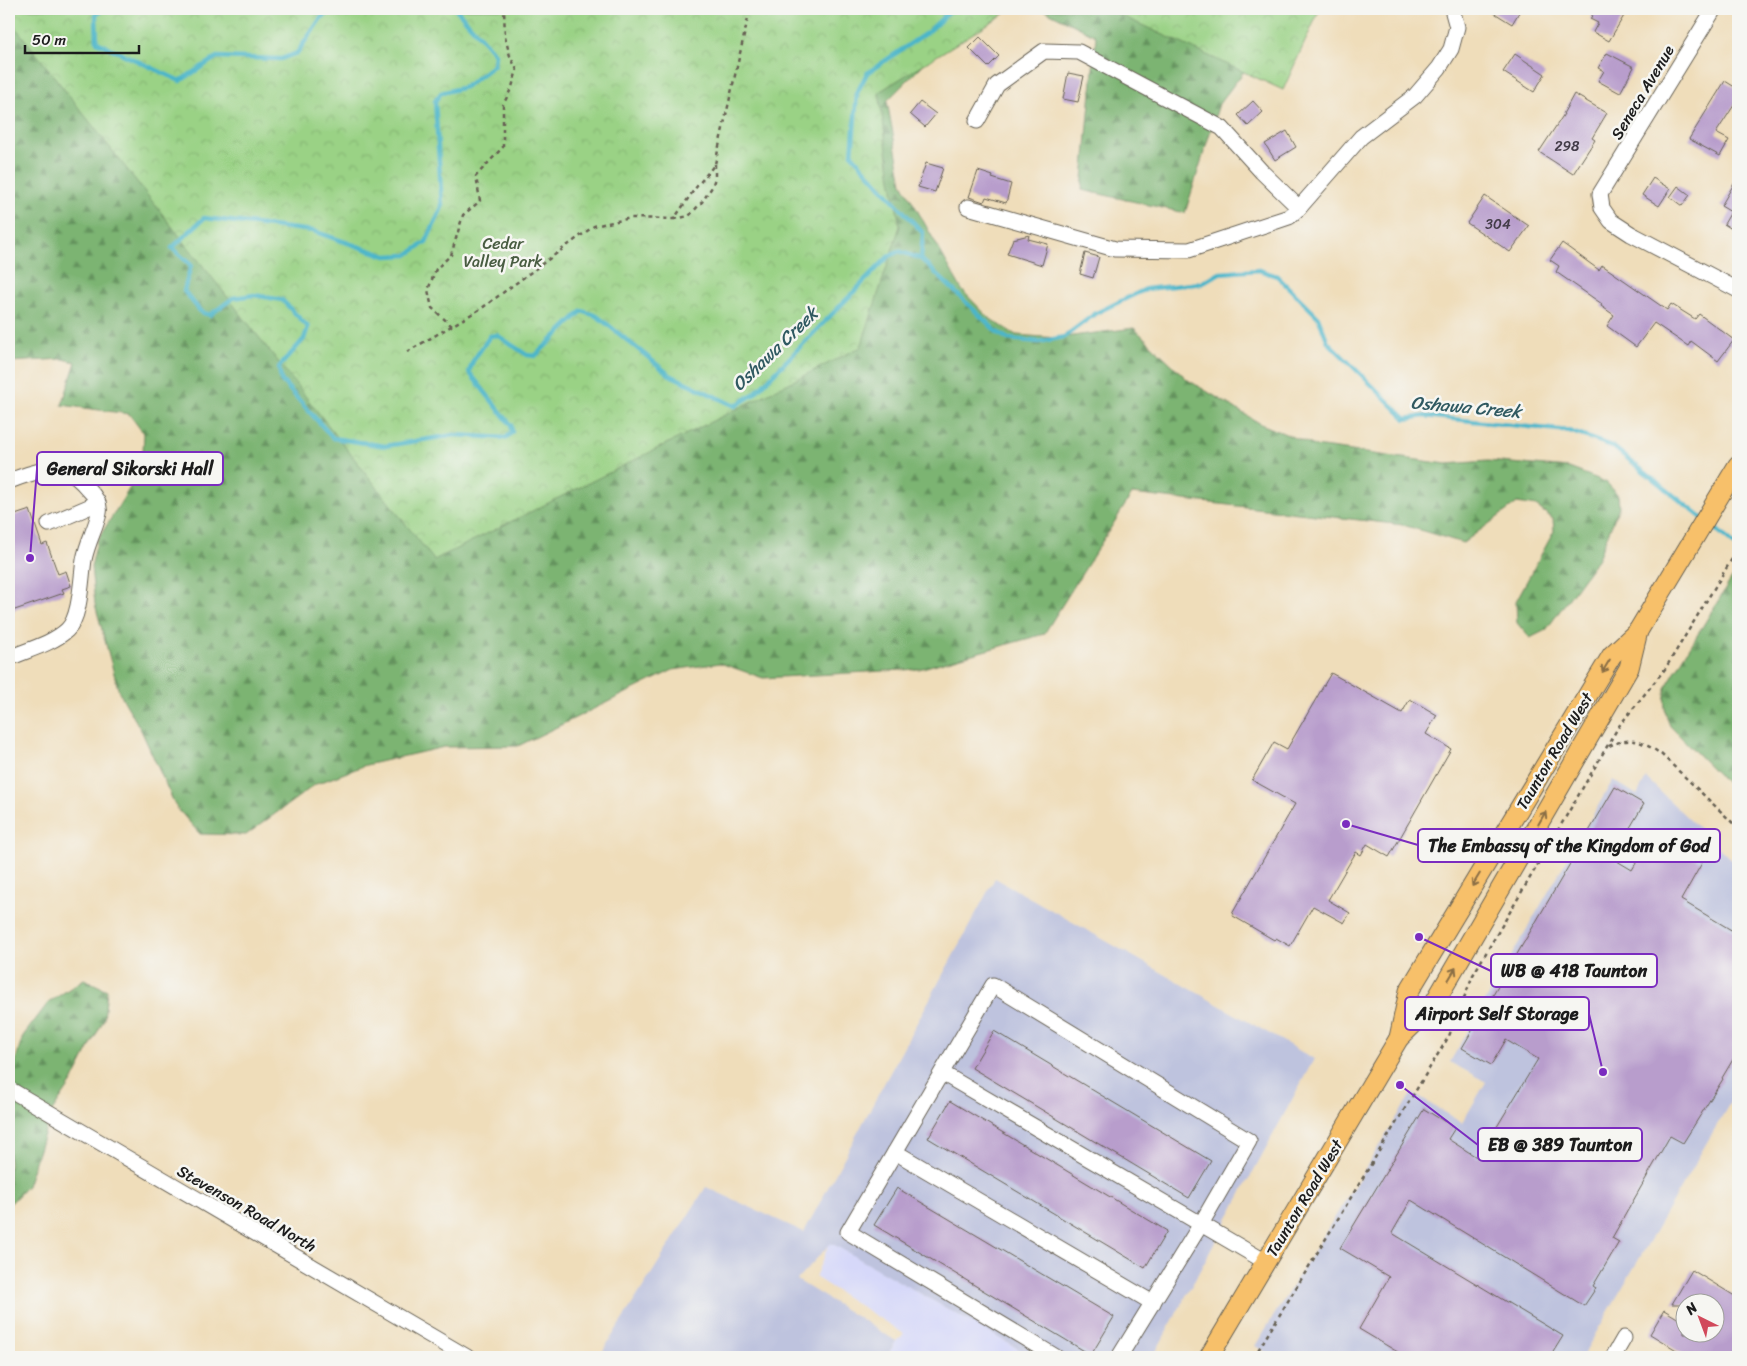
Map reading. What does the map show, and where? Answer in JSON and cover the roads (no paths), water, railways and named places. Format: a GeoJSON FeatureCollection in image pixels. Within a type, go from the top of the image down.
{"type":"FeatureCollection","features":[{"type":"Feature","properties":{"kind":"main road","name":"Taunton Road West"},"geometry":{"type":"LineString","coordinates":[[1399,1038],[1409,990],[1612,655],[1638,630],[1738,465]]}},
{"type":"Feature","properties":{"kind":"main road","name":"Taunton Road West"},"geometry":{"type":"LineString","coordinates":[[1211,1357],[1399,1038],[1433,1005],[1478,930],[1629,668],[1638,630]]}},
{"type":"Feature","properties":{"kind":"street"},"geometry":{"type":"LineString","coordinates":[[968,207],[1116,249],[1190,250],[1282,220],[1289,217],[1299,208],[1360,137],[1415,96],[1439,68],[1451,49],[1457,27],[1452,9]]}},
{"type":"Feature","properties":{"kind":"street","name":"Seneca Avenue"},"geometry":{"type":"LineString","coordinates":[[1714,9],[1600,194],[1602,208],[1611,221],[1631,234],[1738,290]]}},
{"type":"Feature","properties":{"kind":"street"},"geometry":{"type":"LineString","coordinates":[[977,121],[997,85],[1044,51],[1079,52],[1222,128],[1262,172],[1299,208]]}},
{"type":"Feature","properties":{"kind":"street"},"geometry":{"type":"LineString","coordinates":[[9,480],[45,470],[64,470],[80,480],[98,503],[100,511],[88,541],[77,609],[72,622],[67,630],[51,640],[9,658]]}},
{"type":"Feature","properties":{"kind":"street"},"geometry":{"type":"LineString","coordinates":[[49,524],[98,503]]}},
{"type":"Feature","properties":{"kind":"street"},"geometry":{"type":"LineString","coordinates":[[1056,1357],[848,1232],[994,985],[1248,1141],[1201,1224],[1120,1357]]}},
{"type":"Feature","properties":{"kind":"street"},"geometry":{"type":"LineString","coordinates":[[942,1073],[1266,1262]]}},
{"type":"Feature","properties":{"kind":"street","name":"Stevenson Road North"},"geometry":{"type":"LineString","coordinates":[[9,1089],[467,1357]]}},
{"type":"Feature","properties":{"kind":"street"},"geometry":{"type":"LineString","coordinates":[[895,1152],[1153,1303]]}},
{"type":"Feature","properties":{"kind":"street"},"geometry":{"type":"LineString","coordinates":[[1613,1357],[1624,1338]]}},
{"type":"Feature","properties":{"kind":"waterway","name":"Oshawa Creek"},"geometry":{"type":"LineString","coordinates":[[103,9],[96,15],[97,42],[180,81],[217,57],[281,59],[297,53],[321,18],[334,9]]}},
{"type":"Feature","properties":{"kind":"waterway","name":"Oshawa Creek"},"geometry":{"type":"LineString","coordinates":[[456,9],[495,54],[494,65],[465,87],[441,93],[435,101],[442,207],[426,242],[407,255],[386,256],[313,231],[204,218],[172,248],[191,265],[184,291],[201,312],[210,315],[233,298],[254,295],[282,300],[308,327],[304,339],[279,367],[281,380],[333,438],[385,446],[454,435],[506,438],[512,432],[511,425],[469,372],[473,361],[490,336],[497,335],[527,355],[535,356],[582,311],[597,316],[670,375],[735,406],[754,394],[888,257],[899,251],[921,259],[997,332],[1008,339],[1039,342],[1064,337],[1096,313],[1146,289],[1201,283],[1220,273],[1259,270],[1277,276],[1318,317],[1328,342],[1406,419],[1424,416],[1569,431],[1612,446],[1702,518]]}},
{"type":"Feature","properties":{"kind":"waterway"},"geometry":{"type":"LineString","coordinates":[[921,259],[923,233],[852,155],[857,93],[867,73],[929,31],[952,9]]}},
{"type":"Feature","properties":{"kind":"waterway","name":"Oshawa Creek"},"geometry":{"type":"LineString","coordinates":[[1708,522],[1738,548]]}},
{"type":"Feature","properties":{"kind":"place","name":"General Sikorski Hall"},"geometry":{"type":"Point","coordinates":[30,558]}},
{"type":"Feature","properties":{"kind":"place","name":"The Embassy of the Kingdom of God"},"geometry":{"type":"Point","coordinates":[1346,824]}},
{"type":"Feature","properties":{"kind":"place","name":"WB @ 418 Taunton"},"geometry":{"type":"Point","coordinates":[1419,937]}},
{"type":"Feature","properties":{"kind":"place","name":"Airport Self Storage"},"geometry":{"type":"Point","coordinates":[1603,1072]}},
{"type":"Feature","properties":{"kind":"place","name":"EB @ 389 Taunton"},"geometry":{"type":"Point","coordinates":[1400,1085]}},
{"type":"Feature","properties":{"kind":"park label","name":"Cedar Valley Park"},"geometry":{"type":"Point","coordinates":[503,252]}}]}
